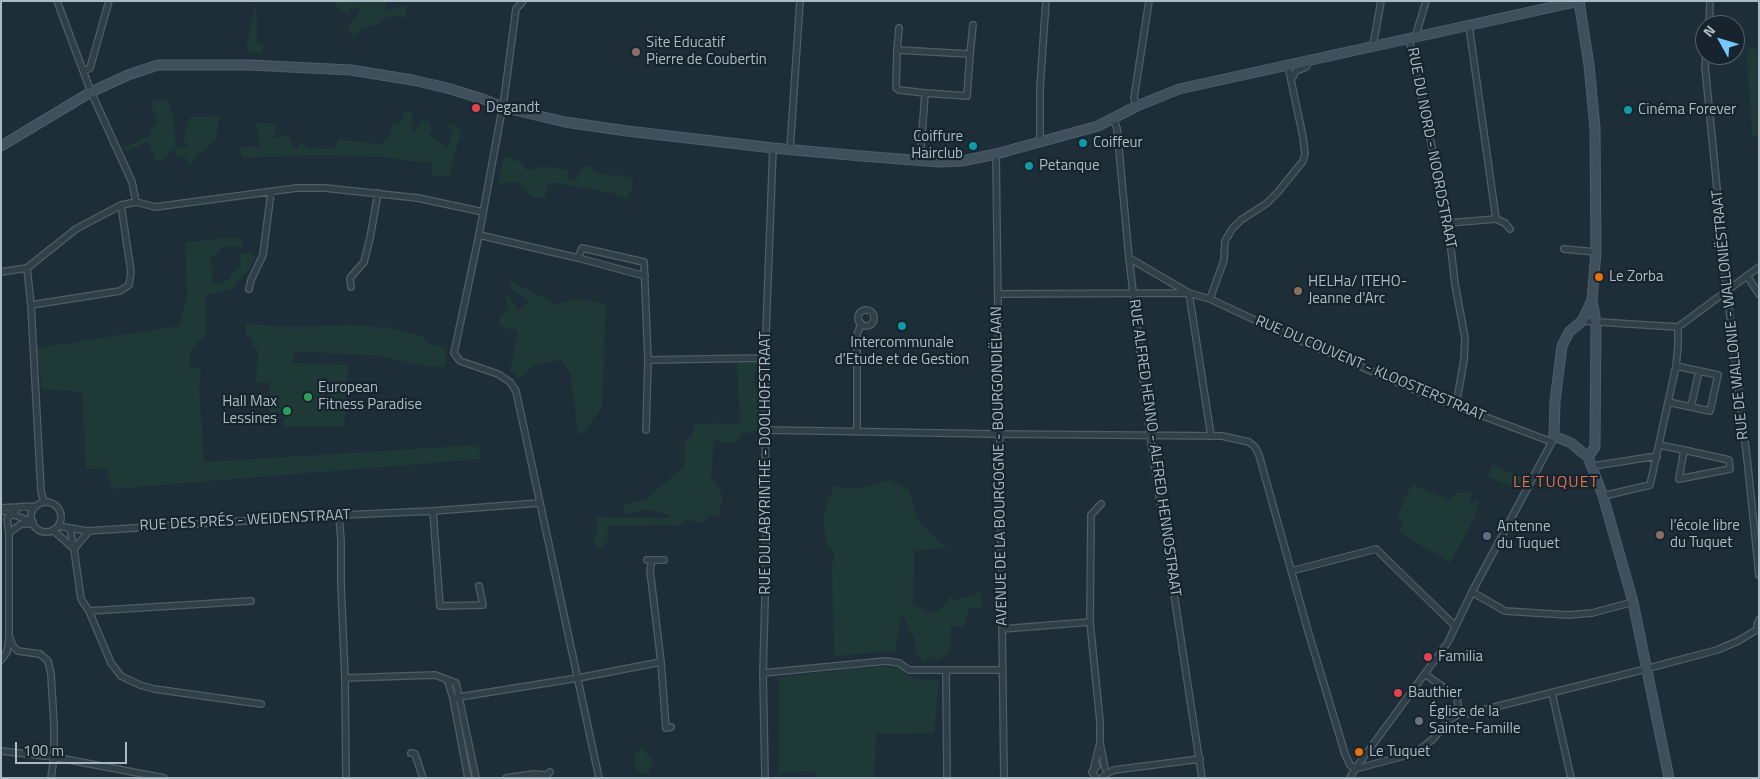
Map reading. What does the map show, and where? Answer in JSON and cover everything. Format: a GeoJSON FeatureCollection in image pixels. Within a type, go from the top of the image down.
{"type":"FeatureCollection","features":[{"type":"Feature","properties":{"kind":"street"},"geometry":{"type":"LineString","coordinates":[[57,1],[92,92],[132,182],[136,202]]}},
{"type":"Feature","properties":{"kind":"street"},"geometry":{"type":"LineString","coordinates":[[84,72],[90,68],[109,1]]}},
{"type":"Feature","properties":{"kind":"street"},"geometry":{"type":"LineString","coordinates":[[523,1],[516,9],[502,107],[479,236],[454,353],[460,361],[498,374],[510,382],[516,392],[599,778]]}},
{"type":"Feature","properties":{"kind":"street"},"geometry":{"type":"LineString","coordinates":[[790,150],[800,1]]}},
{"type":"Feature","properties":{"kind":"street"},"geometry":{"type":"LineString","coordinates":[[1040,142],[1040,88],[1046,1]]}},
{"type":"Feature","properties":{"kind":"street"},"geometry":{"type":"LineString","coordinates":[[1137,106],[1134,98],[1150,1]]}},
{"type":"Feature","properties":{"kind":"street"},"geometry":{"type":"LineString","coordinates":[[1373,46],[1381,1]]}},
{"type":"Feature","properties":{"kind":"street"},"geometry":{"type":"LineString","coordinates":[[1412,38],[1426,1]]}},
{"type":"Feature","properties":{"kind":"street"},"geometry":{"type":"LineString","coordinates":[[1,146],[92,92],[128,75],[158,65],[203,64],[293,66],[351,70],[412,80],[465,94],[502,107],[566,122],[790,150],[920,161],[962,162],[1098,126],[1137,106],[1179,89],[1309,62],[1373,46],[1579,1],[1596,128],[1596,252],[1592,300],[1596,323],[1595,447],[1588,457]]}},
{"type":"Feature","properties":{"kind":"street"},"geometry":{"type":"LineString","coordinates":[[1709,15],[1710,1]]}},
{"type":"Feature","properties":{"kind":"street"},"geometry":{"type":"LineString","coordinates":[[898,28],[896,89],[967,96],[973,25]]}},
{"type":"Feature","properties":{"kind":"street"},"geometry":{"type":"LineString","coordinates":[[1468,26],[1496,219]]}},
{"type":"Feature","properties":{"kind":"street","name":"RUE DU NORD - NOORDSTRAAT"},"geometry":{"type":"LineString","coordinates":[[1412,38],[1448,223],[1455,284],[1465,338],[1464,360],[1456,405]]}},
{"type":"Feature","properties":{"kind":"street"},"geometry":{"type":"LineString","coordinates":[[897,50],[970,54]]}},
{"type":"Feature","properties":{"kind":"street"},"geometry":{"type":"LineString","coordinates":[[1291,80],[1296,71],[1306,67],[1309,62]]}},
{"type":"Feature","properties":{"kind":"street","name":"RUE DE WALLONIE - WALLONIËSTRAAT"},"geometry":{"type":"LineString","coordinates":[[1705,65],[1727,291],[1759,575]]}},
{"type":"Feature","properties":{"kind":"street"},"geometry":{"type":"LineString","coordinates":[[1210,299],[1224,260],[1225,241],[1232,229],[1241,220],[1267,203],[1303,161],[1305,154],[1303,137],[1288,66]]}},
{"type":"Feature","properties":{"kind":"street"},"geometry":{"type":"LineString","coordinates":[[920,161],[925,93]]}},
{"type":"Feature","properties":{"kind":"street","name":"RUE ALFRED HENNO - ALFRED HENNOSTRAAT"},"geometry":{"type":"LineString","coordinates":[[1113,118],[1117,128],[1129,258],[1150,436],[1202,778]]}},
{"type":"Feature","properties":{"kind":"street","name":"RUE DU LABYRINTHE - DOOLHOFSTRAAT"},"geometry":{"type":"LineString","coordinates":[[765,778],[763,673],[766,562],[765,358],[773,148]]}},
{"type":"Feature","properties":{"kind":"street","name":"AVENUE DE LA BOURGOGNE - BOURGONDIËLAAN"},"geometry":{"type":"LineString","coordinates":[[996,154],[1004,778]]}},
{"type":"Feature","properties":{"kind":"street"},"geometry":{"type":"LineString","coordinates":[[1,272],[27,268],[76,228],[121,205],[136,202],[155,207],[297,188],[325,188],[418,198],[483,212]]}},
{"type":"Feature","properties":{"kind":"street"},"geometry":{"type":"LineString","coordinates":[[249,289],[251,280],[263,255],[271,192]]}},
{"type":"Feature","properties":{"kind":"street"},"geometry":{"type":"LineString","coordinates":[[351,287],[350,278],[364,262],[378,193]]}},
{"type":"Feature","properties":{"kind":"street"},"geometry":{"type":"LineString","coordinates":[[31,305],[120,291],[129,285],[131,272],[121,205]]}},
{"type":"Feature","properties":{"kind":"street"},"geometry":{"type":"LineString","coordinates":[[1448,223],[1496,219],[1505,223],[1510,229]]}},
{"type":"Feature","properties":{"kind":"street"},"geometry":{"type":"LineString","coordinates":[[479,236],[578,258],[645,276]]}},
{"type":"Feature","properties":{"kind":"street"},"geometry":{"type":"LineString","coordinates":[[578,258],[582,248],[644,262],[648,360],[646,430]]}},
{"type":"Feature","properties":{"kind":"street"},"geometry":{"type":"LineString","coordinates":[[1564,249],[1596,252]]}},
{"type":"Feature","properties":{"kind":"street","name":"RUE DU COUVENT - KLOOSTERSTRAAT"},"geometry":{"type":"LineString","coordinates":[[1129,258],[1189,293],[1210,299],[1347,362],[1422,393],[1553,439]]}},
{"type":"Feature","properties":{"kind":"street"},"geometry":{"type":"LineString","coordinates":[[1582,321],[1678,327],[1759,267]]}},
{"type":"Feature","properties":{"kind":"street"},"geometry":{"type":"LineString","coordinates":[[27,268],[31,305],[41,491],[44,502],[53,503],[59,509],[61,518],[56,528],[74,549]]}},
{"type":"Feature","properties":{"kind":"street"},"geometry":{"type":"LineString","coordinates":[[1747,276],[1759,294]]}},
{"type":"Feature","properties":{"kind":"street"},"geometry":{"type":"LineString","coordinates":[[1189,293],[1212,436]]}},
{"type":"Feature","properties":{"kind":"street","name":"RUE DU COUVENT - KLOOSTERSTRAAT"},"geometry":{"type":"LineString","coordinates":[[998,294],[1189,293]]}},
{"type":"Feature","properties":{"kind":"street"},"geometry":{"type":"LineString","coordinates":[[1350,778],[1448,642],[1472,592],[1553,439],[1562,346],[1568,332],[1582,321],[1592,300]]}},
{"type":"Feature","properties":{"kind":"street"},"geometry":{"type":"LineString","coordinates":[[857,432],[857,336],[861,323]]}},
{"type":"Feature","properties":{"kind":"street"},"geometry":{"type":"LineString","coordinates":[[1603,496],[1650,485],[1676,366],[1678,327]]}},
{"type":"Feature","properties":{"kind":"street"},"geometry":{"type":"LineString","coordinates":[[648,360],[765,358]]}},
{"type":"Feature","properties":{"kind":"street"},"geometry":{"type":"LineString","coordinates":[[1668,402],[1710,411],[1718,376],[1676,366]]}},
{"type":"Feature","properties":{"kind":"street"},"geometry":{"type":"LineString","coordinates":[[1691,407],[1699,371]]}},
{"type":"Feature","properties":{"kind":"street"},"geometry":{"type":"LineString","coordinates":[[766,430],[1212,436],[1249,442],[1255,446],[1259,455],[1345,754],[1350,765],[1355,769]]}},
{"type":"Feature","properties":{"kind":"street"},"geometry":{"type":"LineString","coordinates":[[1553,439],[1571,443],[1588,457],[1593,466],[1634,602],[1669,778]]}},
{"type":"Feature","properties":{"kind":"street"},"geometry":{"type":"LineString","coordinates":[[1659,445],[1684,450],[1729,460],[1730,469],[1679,480],[1684,450]]}},
{"type":"Feature","properties":{"kind":"street"},"geometry":{"type":"LineString","coordinates":[[1593,466],[1657,456]]}},
{"type":"Feature","properties":{"kind":"street","name":"RUE DES PRÉS - WEIDENSTRAAT"},"geometry":{"type":"LineString","coordinates":[[1,509],[36,506],[44,502]]}},
{"type":"Feature","properties":{"kind":"street","name":"RUE DES PRÉS - WEIDENSTRAAT"},"geometry":{"type":"LineString","coordinates":[[1,509],[33,523],[42,531],[56,528],[89,531],[539,503]]}},
{"type":"Feature","properties":{"kind":"street"},"geometry":{"type":"LineString","coordinates":[[1101,504],[1091,515],[1090,622],[1100,722],[1100,743],[1105,774]]}},
{"type":"Feature","properties":{"kind":"street"},"geometry":{"type":"LineString","coordinates":[[1,660],[7,652],[9,636],[8,519],[19,506]]}},
{"type":"Feature","properties":{"kind":"street"},"geometry":{"type":"LineString","coordinates":[[8,533],[21,524],[33,523],[32,515],[36,506]]}},
{"type":"Feature","properties":{"kind":"street"},"geometry":{"type":"LineString","coordinates":[[432,511],[440,606],[483,605],[480,586]]}},
{"type":"Feature","properties":{"kind":"street"},"geometry":{"type":"LineString","coordinates":[[339,515],[341,541],[340,584],[345,678],[346,778]]}},
{"type":"Feature","properties":{"kind":"street"},"geometry":{"type":"LineString","coordinates":[[70,529],[81,599],[89,612],[111,663],[121,676],[127,680],[154,688],[261,704]]}},
{"type":"Feature","properties":{"kind":"street"},"geometry":{"type":"LineString","coordinates":[[74,549],[89,531]]}},
{"type":"Feature","properties":{"kind":"street"},"geometry":{"type":"LineString","coordinates":[[1291,571],[1376,550],[1455,626]]}},
{"type":"Feature","properties":{"kind":"street"},"geometry":{"type":"LineString","coordinates":[[664,560],[650,560],[650,570],[661,662],[666,728],[671,727]]}},
{"type":"Feature","properties":{"kind":"street"},"geometry":{"type":"LineString","coordinates":[[1472,592],[1505,611],[1559,614],[1592,613],[1634,602]]}},
{"type":"Feature","properties":{"kind":"street"},"geometry":{"type":"LineString","coordinates":[[89,612],[251,600]]}},
{"type":"Feature","properties":{"kind":"street"},"geometry":{"type":"LineString","coordinates":[[1355,769],[1415,753],[1432,740],[1451,719],[1459,714],[1467,714],[1552,693],[1717,650],[1759,629],[1757,625],[1759,620]]}},
{"type":"Feature","properties":{"kind":"street"},"geometry":{"type":"LineString","coordinates":[[1002,629],[1090,622]]}},
{"type":"Feature","properties":{"kind":"street"},"geometry":{"type":"LineString","coordinates":[[9,636],[13,646],[18,651],[40,654],[48,661],[51,674],[54,725],[54,757],[51,778]]}},
{"type":"Feature","properties":{"kind":"street"},"geometry":{"type":"LineString","coordinates":[[763,673],[886,661],[899,663],[909,670],[1003,670]]}},
{"type":"Feature","properties":{"kind":"street"},"geometry":{"type":"LineString","coordinates":[[453,698],[578,678],[661,662]]}},
{"type":"Feature","properties":{"kind":"street"},"geometry":{"type":"LineString","coordinates":[[946,670],[946,778]]}},
{"type":"Feature","properties":{"kind":"street"},"geometry":{"type":"LineString","coordinates":[[1425,674],[1457,696],[1459,714]]}},
{"type":"Feature","properties":{"kind":"street"},"geometry":{"type":"LineString","coordinates":[[345,678],[435,675],[456,683],[461,698],[476,778]]}},
{"type":"Feature","properties":{"kind":"street"},"geometry":{"type":"LineString","coordinates":[[447,679],[453,698],[468,778]]}},
{"type":"Feature","properties":{"kind":"street"},"geometry":{"type":"LineString","coordinates":[[1552,693],[1571,778]]}},
{"type":"Feature","properties":{"kind":"street"},"geometry":{"type":"LineString","coordinates":[[1094,777],[1092,772],[1100,743]]}},
{"type":"Feature","properties":{"kind":"street"},"geometry":{"type":"LineString","coordinates":[[1,751],[54,757],[164,778]]}},
{"type":"Feature","properties":{"kind":"street"},"geometry":{"type":"LineString","coordinates":[[411,753],[415,754],[423,778]]}},
{"type":"Feature","properties":{"kind":"street"},"geometry":{"type":"LineString","coordinates":[[1105,774],[1114,770],[1200,759]]}},
{"type":"Feature","properties":{"kind":"street"},"geometry":{"type":"LineString","coordinates":[[1094,767],[1102,765],[1105,774]]}},
{"type":"Feature","properties":{"kind":"street"},"geometry":{"type":"LineString","coordinates":[[506,778],[534,774],[548,775],[550,772]]}},
{"type":"Feature","properties":{"kind":"green space"},"geometry":{"type":"Polygon","coordinates":[[[335,1],[387,1],[385,6],[387,10],[405,5],[407,11],[406,18],[387,17],[379,24],[361,28],[355,36],[347,28],[361,9],[350,7],[349,13],[339,11],[335,1]]]}},
{"type":"Feature","properties":{"kind":"green space"},"geometry":{"type":"Polygon","coordinates":[[[254,7],[257,12],[257,42],[264,46],[260,53],[246,50],[254,7]]]}},
{"type":"Feature","properties":{"kind":"green space"},"geometry":{"type":"Polygon","coordinates":[[[1747,49],[1759,49],[1759,137],[1752,136],[1747,49]]]}},
{"type":"Feature","properties":{"kind":"green space"},"geometry":{"type":"Polygon","coordinates":[[[166,99],[173,114],[176,148],[188,147],[183,138],[190,117],[219,116],[216,140],[195,158],[191,164],[185,159],[187,156],[177,156],[175,149],[165,159],[156,162],[148,142],[127,151],[123,148],[149,136],[152,128],[158,121],[150,102],[166,99]]]}},
{"type":"Feature","properties":{"kind":"green space"},"geometry":{"type":"Polygon","coordinates":[[[411,110],[413,134],[421,123],[426,121],[430,123],[432,130],[428,137],[437,139],[439,143],[449,147],[452,133],[449,125],[457,125],[461,136],[450,168],[452,175],[440,177],[432,174],[431,162],[384,157],[318,155],[242,158],[240,147],[260,147],[256,122],[275,124],[276,129],[273,138],[287,136],[291,139],[292,147],[298,148],[299,142],[309,148],[329,149],[335,147],[339,140],[381,144],[388,138],[393,125],[399,124],[402,121],[404,112],[411,110]]]}},
{"type":"Feature","properties":{"kind":"green space"},"geometry":{"type":"Polygon","coordinates":[[[505,156],[524,164],[525,170],[542,166],[568,170],[568,180],[576,181],[583,166],[588,166],[610,176],[622,175],[633,179],[632,188],[627,198],[613,193],[548,183],[545,197],[535,198],[522,188],[518,182],[497,183],[505,156]]]}},
{"type":"Feature","properties":{"kind":"green space"},"geometry":{"type":"Polygon","coordinates":[[[227,238],[243,239],[242,246],[222,246],[217,254],[209,258],[213,273],[212,285],[229,280],[231,275],[241,266],[240,254],[252,252],[255,257],[251,267],[235,288],[206,295],[206,336],[199,340],[191,350],[189,365],[201,370],[199,385],[204,462],[478,445],[481,459],[112,489],[106,468],[86,469],[82,392],[42,389],[37,348],[179,326],[187,297],[185,242],[227,238]]]}},
{"type":"Feature","properties":{"kind":"green space"},"geometry":{"type":"Polygon","coordinates":[[[510,280],[556,305],[576,299],[606,304],[602,407],[584,432],[578,434],[571,375],[561,360],[535,365],[519,379],[510,370],[518,331],[499,325],[501,315],[508,310],[505,297],[510,296],[517,310],[530,302],[511,288],[510,280]]]}},
{"type":"Feature","properties":{"kind":"green space"},"geometry":{"type":"Polygon","coordinates":[[[246,323],[286,327],[352,325],[392,328],[421,336],[428,343],[446,348],[445,366],[429,367],[381,356],[294,351],[293,363],[348,365],[344,427],[284,427],[284,413],[269,412],[270,383],[256,382],[258,350],[253,346],[252,339],[246,335],[246,323]]]}},
{"type":"Feature","properties":{"kind":"green space"},"geometry":{"type":"Polygon","coordinates":[[[758,362],[754,380],[759,403],[760,430],[740,435],[737,442],[724,443],[714,440],[711,478],[722,494],[722,503],[718,516],[709,515],[703,523],[686,520],[680,525],[607,526],[608,540],[601,548],[593,543],[597,533],[597,517],[665,518],[671,516],[648,509],[625,514],[624,505],[648,498],[684,466],[685,442],[693,433],[695,425],[714,423],[729,425],[741,422],[737,363],[758,362]]]}},
{"type":"Feature","properties":{"kind":"green space"},"geometry":{"type":"Polygon","coordinates":[[[1492,465],[1525,478],[1520,490],[1487,477],[1492,465]]]}},
{"type":"Feature","properties":{"kind":"green space"},"geometry":{"type":"Polygon","coordinates":[[[890,480],[909,490],[917,520],[946,548],[914,551],[913,605],[931,613],[941,609],[950,597],[957,600],[981,592],[982,608],[969,608],[964,626],[951,626],[951,645],[947,655],[938,660],[929,656],[924,662],[917,657],[914,636],[909,632],[905,619],[901,616],[895,651],[834,656],[832,567],[834,555],[833,549],[827,546],[823,520],[825,509],[834,486],[860,489],[890,480]]]}},
{"type":"Feature","properties":{"kind":"green space"},"geometry":{"type":"Polygon","coordinates":[[[1412,484],[1451,500],[1455,493],[1468,492],[1472,494],[1469,500],[1474,502],[1476,499],[1479,502],[1475,517],[1450,563],[1402,534],[1400,530],[1403,521],[1400,520],[1398,514],[1412,484]]]}},
{"type":"Feature","properties":{"kind":"green space"},"geometry":{"type":"Polygon","coordinates":[[[882,666],[898,668],[907,675],[924,680],[939,681],[934,733],[876,734],[874,778],[816,778],[816,774],[812,771],[779,773],[779,677],[882,666]]]}},
{"type":"Feature","properties":{"kind":"green space"},"geometry":{"type":"Polygon","coordinates":[[[643,747],[648,756],[652,757],[652,765],[648,774],[641,773],[635,767],[635,753],[643,747]]]}},
{"type":"Feature","properties":{"kind":"place","name":"Site Educatif Pierre de Coubertin"},"geometry":{"type":"Point","coordinates":[636,52]}},
{"type":"Feature","properties":{"kind":"place","name":"Degandt"},"geometry":{"type":"Point","coordinates":[476,108]}},
{"type":"Feature","properties":{"kind":"place","name":"Cinéma Forever"},"geometry":{"type":"Point","coordinates":[1628,110]}},
{"type":"Feature","properties":{"kind":"place","name":"Coiffeur"},"geometry":{"type":"Point","coordinates":[1083,143]}},
{"type":"Feature","properties":{"kind":"place","name":"Coiffure Hairclub"},"geometry":{"type":"Point","coordinates":[973,146]}},
{"type":"Feature","properties":{"kind":"place","name":"Petanque"},"geometry":{"type":"Point","coordinates":[1029,166]}},
{"type":"Feature","properties":{"kind":"place","name":"Le Zorba"},"geometry":{"type":"Point","coordinates":[1599,277]}},
{"type":"Feature","properties":{"kind":"place","name":"HELHa/ ITEHO- Jeanne d'Arc"},"geometry":{"type":"Point","coordinates":[1298,291]}},
{"type":"Feature","properties":{"kind":"place","name":"Intercommunale d’Etude et de Gestion"},"geometry":{"type":"Point","coordinates":[902,326]}},
{"type":"Feature","properties":{"kind":"place","name":"European Fitness Paradise"},"geometry":{"type":"Point","coordinates":[308,397]}},
{"type":"Feature","properties":{"kind":"place","name":"Hall Max Lessines"},"geometry":{"type":"Point","coordinates":[287,411]}},
{"type":"Feature","properties":{"kind":"place","name":"l’école libre du Tuquet"},"geometry":{"type":"Point","coordinates":[1660,535]}},
{"type":"Feature","properties":{"kind":"place","name":"Antenne du Tuquet"},"geometry":{"type":"Point","coordinates":[1487,536]}},
{"type":"Feature","properties":{"kind":"place","name":"Familia"},"geometry":{"type":"Point","coordinates":[1428,657]}},
{"type":"Feature","properties":{"kind":"place","name":"Bauthier"},"geometry":{"type":"Point","coordinates":[1398,693]}},
{"type":"Feature","properties":{"kind":"place","name":"Église de la Sainte-Famille"},"geometry":{"type":"Point","coordinates":[1419,721]}},
{"type":"Feature","properties":{"kind":"place","name":"Le Tuquet"},"geometry":{"type":"Point","coordinates":[1359,752]}},
{"type":"Feature","properties":{"kind":"district","name":"LE TUQUET"},"geometry":{"type":"Point","coordinates":[1556,483]}}]}
